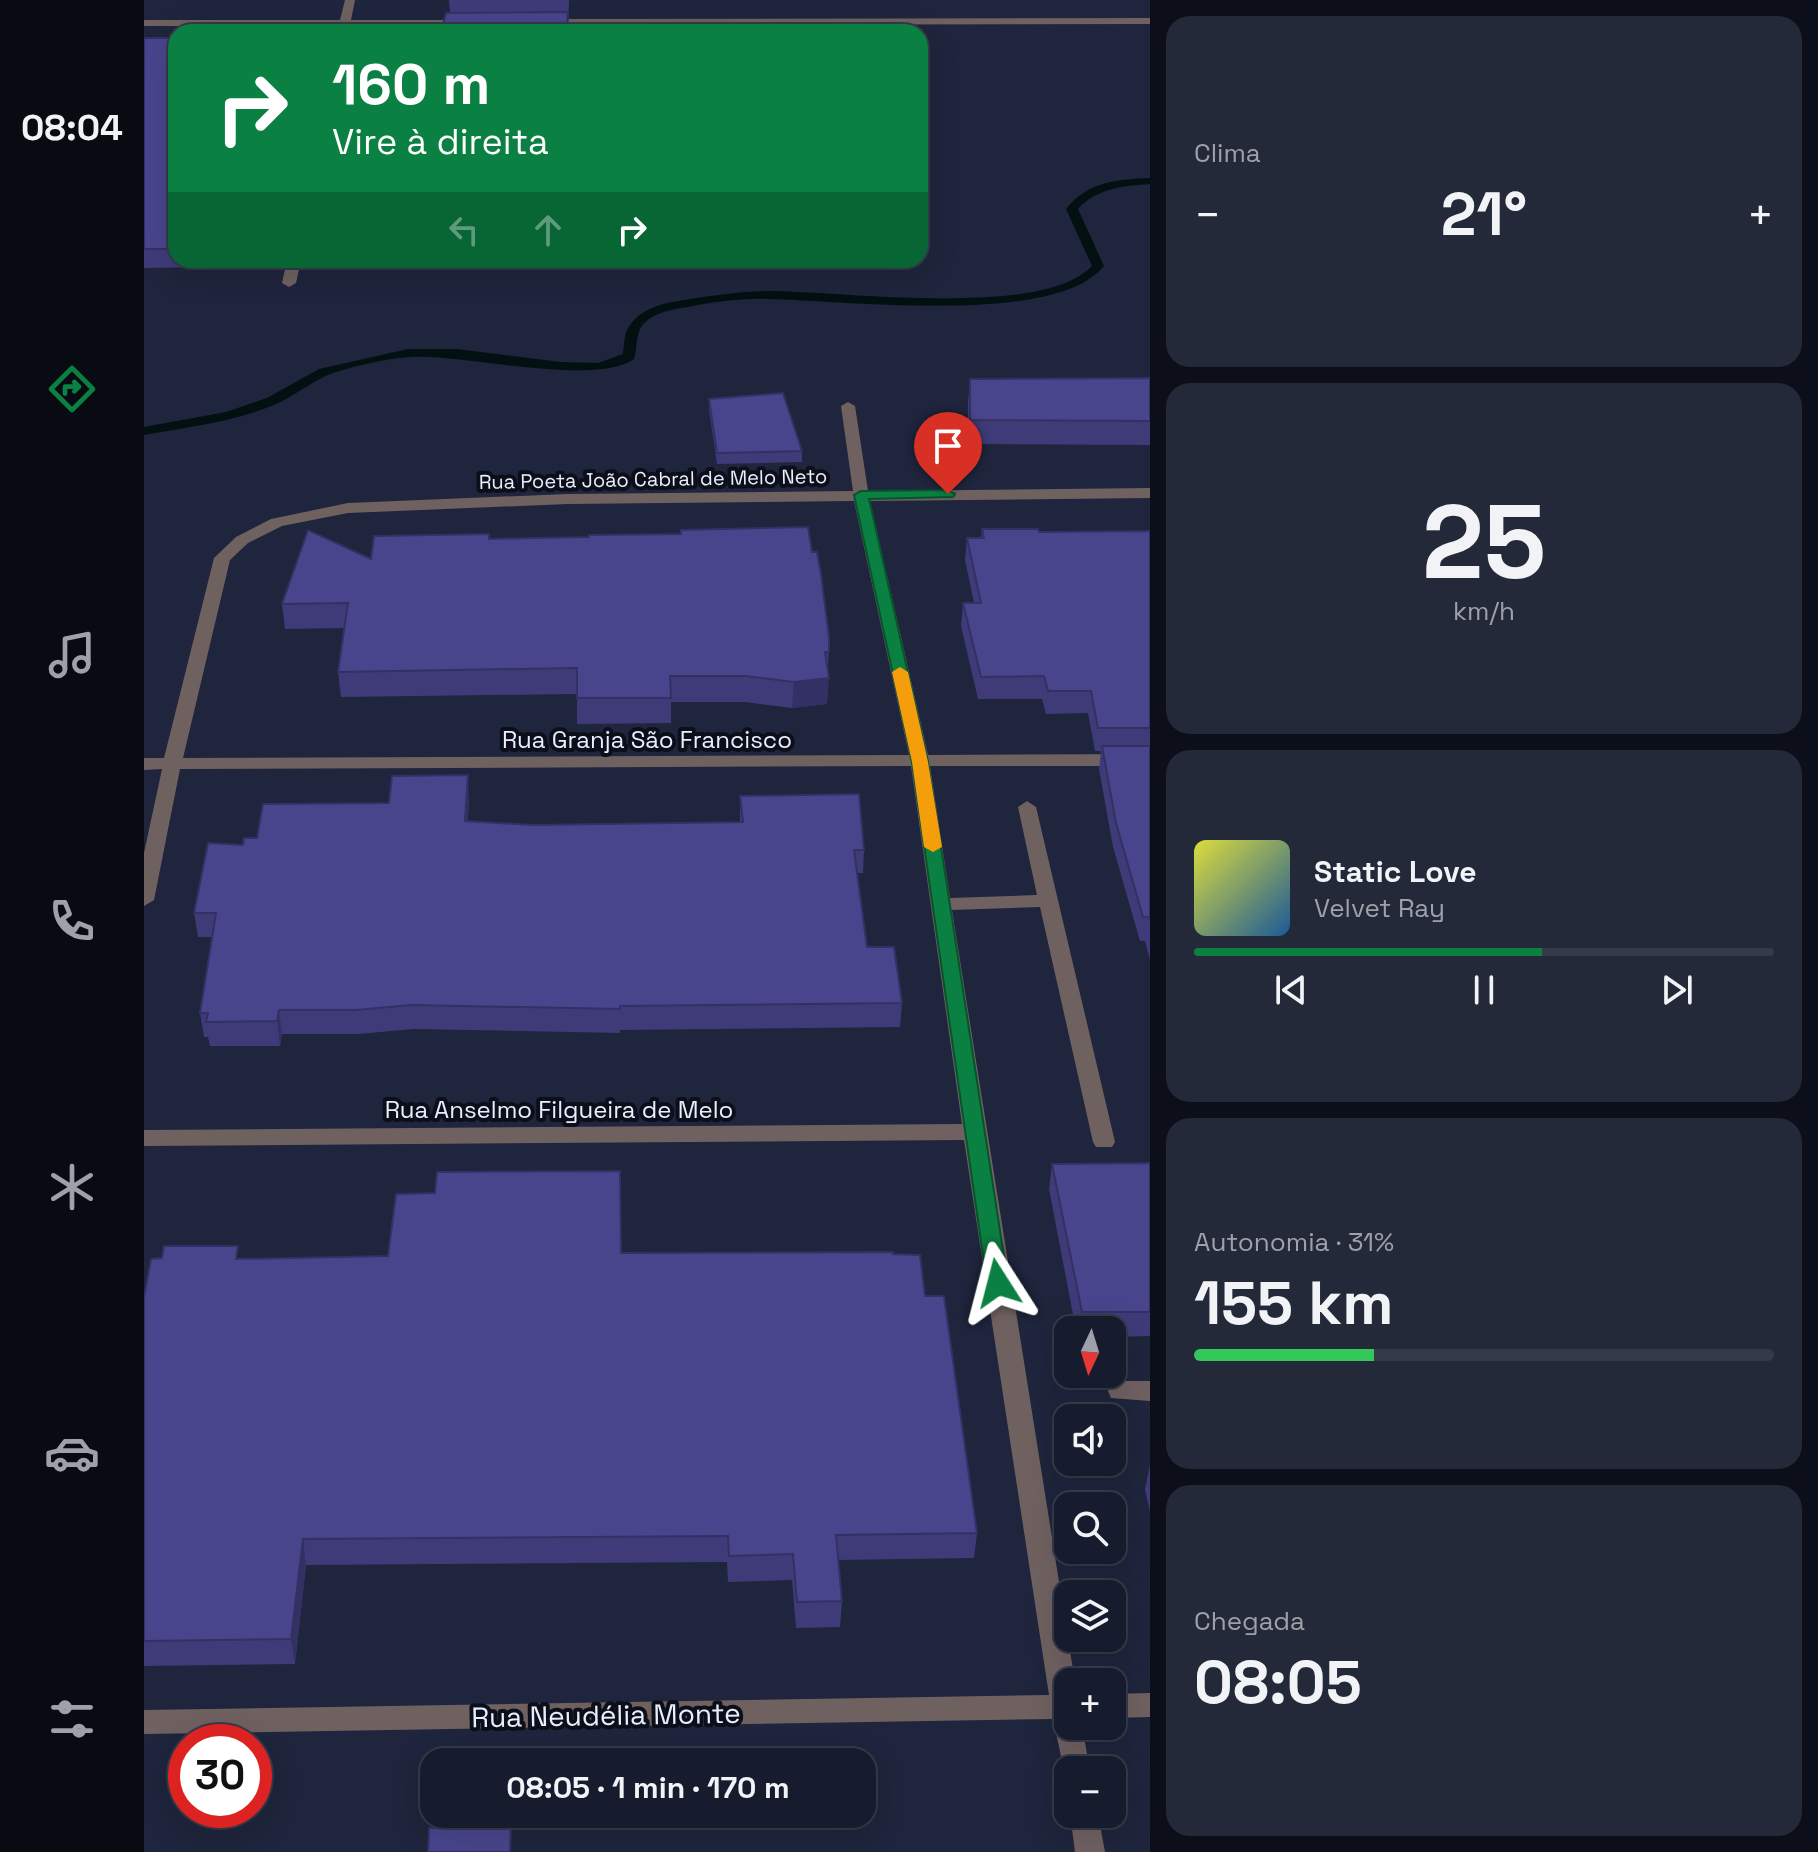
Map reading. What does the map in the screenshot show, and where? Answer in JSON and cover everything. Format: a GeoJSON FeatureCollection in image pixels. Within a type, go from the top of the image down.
{"type":"FeatureCollection","features":[{"type":"Feature","properties":{"kind":"street"},"geometry":{"type":"LineString","coordinates":[[345,24],[350,0]]}},
{"type":"Feature","properties":{"kind":"street"},"geometry":{"type":"LineString","coordinates":[[928,25],[1150,21]]}},
{"type":"Feature","properties":{"kind":"street"},"geometry":{"type":"LineString","coordinates":[[429,24],[486,22]]}},
{"type":"Feature","properties":{"kind":"street"},"geometry":{"type":"LineString","coordinates":[[534,22],[628,24]]}},
{"type":"Feature","properties":{"kind":"street"},"geometry":{"type":"LineString","coordinates":[[144,23],[194,24]]}},
{"type":"Feature","properties":{"kind":"street"},"geometry":{"type":"LineString","coordinates":[[289,283],[292,268]]}},
{"type":"Feature","properties":{"kind":"street"},"geometry":{"type":"LineString","coordinates":[[848,406],[861,495],[920,762],[974,1132],[1059,1668]]}},
{"type":"Feature","properties":{"kind":"street","name":"Rua Poeta João Cabral de Melo Neto"},"geometry":{"type":"LineString","coordinates":[[144,900],[172,764],[222,558],[242,540],[277,522],[348,508],[583,499],[1150,493]]}},
{"type":"Feature","properties":{"kind":"street","name":"Rua Granja São Francisco"},"geometry":{"type":"LineString","coordinates":[[144,764],[1150,760]]}},
{"type":"Feature","properties":{"kind":"street"},"geometry":{"type":"LineString","coordinates":[[1027,807],[1104,1142]]}},
{"type":"Feature","properties":{"kind":"street"},"geometry":{"type":"LineString","coordinates":[[942,904],[1048,901]]}},
{"type":"Feature","properties":{"kind":"street","name":"Rua Anselmo Filgueira de Melo"},"geometry":{"type":"LineString","coordinates":[[144,1138],[974,1132]]}},
{"type":"Feature","properties":{"kind":"street"},"geometry":{"type":"LineString","coordinates":[[1120,1391],[1150,1391]]}},
{"type":"Feature","properties":{"kind":"street"},"geometry":{"type":"LineString","coordinates":[[1126,1706],[1150,1705]]}},
{"type":"Feature","properties":{"kind":"street","name":"Rua Neudélia Monte"},"geometry":{"type":"LineString","coordinates":[[144,1722],[1054,1717]]}},
{"type":"Feature","properties":{"kind":"street"},"geometry":{"type":"LineString","coordinates":[[1086,1828],[1090,1852]]}},
{"type":"Feature","properties":{"kind":"building"},"geometry":{"type":"Polygon","coordinates":[[[568,12],[567,24],[443,24],[446,13],[568,12]]]}},
{"type":"Feature","properties":{"kind":"building"},"geometry":{"type":"Polygon","coordinates":[[[144,38],[168,38],[168,249],[144,249],[144,38]]]}},
{"type":"Feature","properties":{"kind":"building"},"geometry":{"type":"Polygon","coordinates":[[[1150,378],[1150,421],[970,420],[970,379],[1150,378]]]}},
{"type":"Feature","properties":{"kind":"building"},"geometry":{"type":"Polygon","coordinates":[[[783,393],[802,451],[717,453],[709,399],[783,393]]]}},
{"type":"Feature","properties":{"kind":"building"},"geometry":{"type":"Polygon","coordinates":[[[808,527],[812,552],[817,552],[821,574],[829,637],[829,652],[825,652],[829,678],[794,682],[746,676],[670,676],[671,698],[577,698],[577,668],[338,672],[348,603],[282,604],[308,530],[371,559],[374,536],[489,534],[489,539],[589,537],[681,534],[681,530],[808,527]]]}},
{"type":"Feature","properties":{"kind":"building"},"geometry":{"type":"Polygon","coordinates":[[[982,529],[1150,531],[1150,728],[1098,728],[1091,691],[1048,691],[1044,676],[981,677],[963,603],[981,603],[967,538],[984,538],[982,529]]]}},
{"type":"Feature","properties":{"kind":"building"},"geometry":{"type":"Polygon","coordinates":[[[1102,746],[1150,746],[1150,921],[1149,917],[1143,917],[1116,823],[1102,746]]]}},
{"type":"Feature","properties":{"kind":"building"},"geometry":{"type":"Polygon","coordinates":[[[468,775],[465,821],[533,825],[743,822],[740,796],[859,794],[864,850],[854,850],[867,947],[894,947],[902,1003],[620,1006],[620,1009],[412,1005],[355,1010],[279,1010],[277,1021],[206,1022],[208,1013],[200,1013],[216,913],[194,913],[208,843],[243,845],[244,838],[257,838],[263,804],[389,803],[392,776],[468,775]]]}},
{"type":"Feature","properties":{"kind":"building"},"geometry":{"type":"Polygon","coordinates":[[[1150,1163],[1150,1312],[1082,1312],[1052,1164],[1150,1163]]]}},
{"type":"Feature","properties":{"kind":"building"},"geometry":{"type":"Polygon","coordinates":[[[620,1171],[621,1253],[893,1252],[920,1255],[925,1296],[944,1296],[977,1533],[836,1535],[842,1601],[797,1602],[793,1554],[729,1556],[728,1536],[303,1539],[291,1639],[144,1641],[144,1297],[151,1259],[162,1258],[164,1246],[238,1246],[236,1259],[388,1256],[396,1194],[435,1193],[437,1172],[620,1171]]]}},
{"type":"Feature","properties":{"kind":"building"},"geometry":{"type":"Polygon","coordinates":[[[429,1828],[511,1828],[510,1852],[428,1852],[429,1828]]]}},
{"type":"Feature","properties":{"kind":"waterway"},"geometry":{"type":"LineString","coordinates":[[144,431],[229,416],[272,401],[324,372],[408,353],[457,353],[561,366],[598,367],[629,356],[634,328],[656,309],[716,298],[763,295],[986,302],[1029,298],[1086,279],[1098,266],[1072,209],[1079,201],[1106,186],[1150,181]]}},
{"type":"Feature","properties":{"kind":"slow traffic"},"geometry":{"type":"LineString","coordinates":[[900,672],[920,762],[933,847]]}},
{"type":"Feature","properties":{"kind":"route"},"geometry":{"type":"LineString","coordinates":[[948,494],[861,495],[920,762],[998,1283]]}}]}
